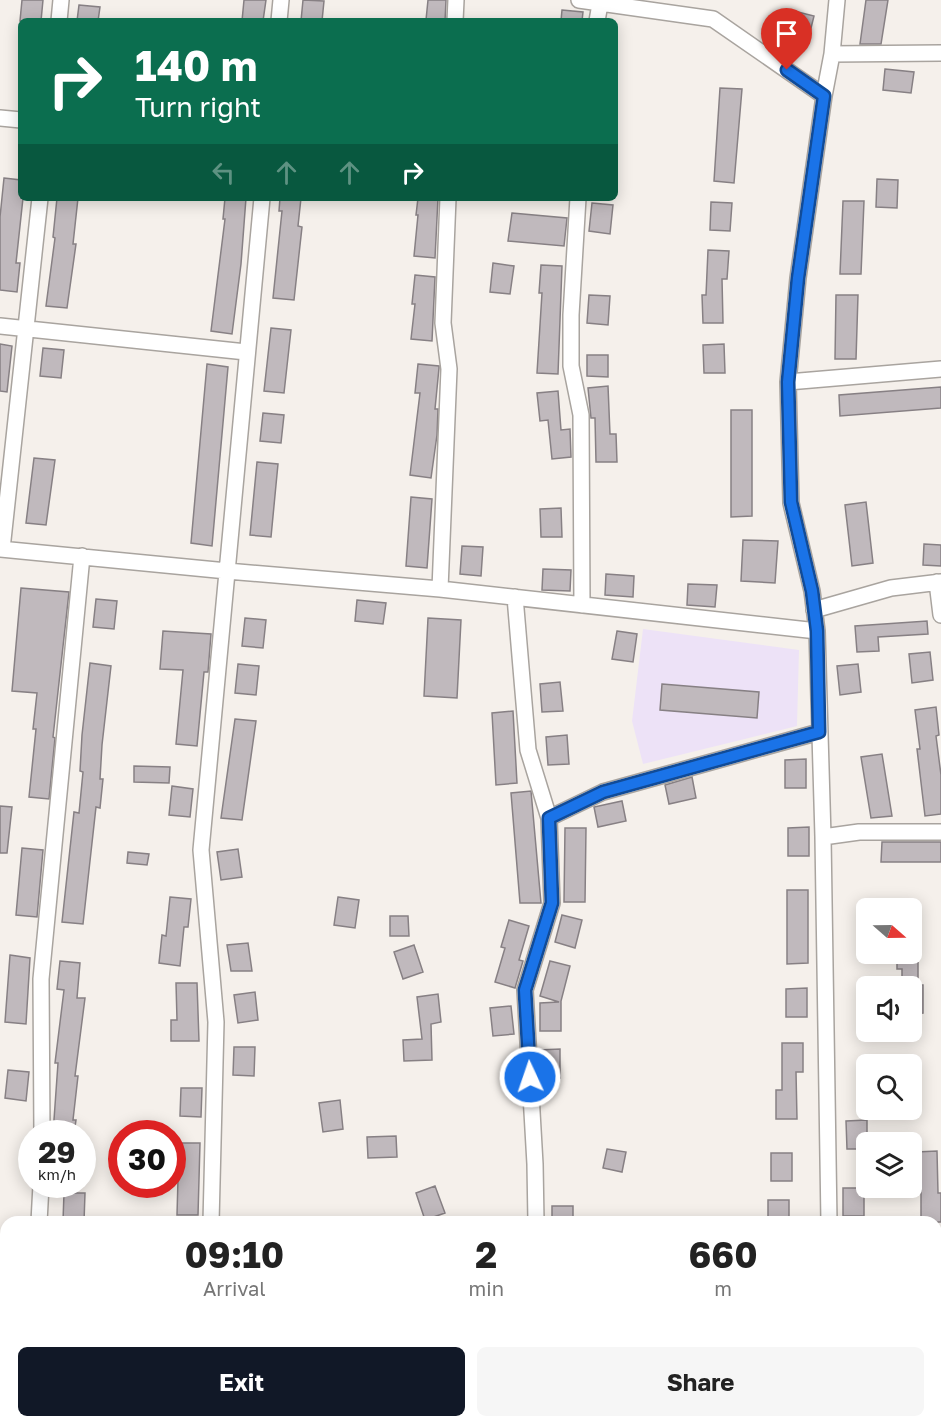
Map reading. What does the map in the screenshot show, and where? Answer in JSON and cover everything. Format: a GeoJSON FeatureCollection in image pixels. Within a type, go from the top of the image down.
{"type":"FeatureCollection","features":[{"type":"Feature","properties":{"kind":"street"},"geometry":{"type":"LineString","coordinates":[[59,18],[61,0]]}},
{"type":"Feature","properties":{"kind":"street"},"geometry":{"type":"LineString","coordinates":[[279,18],[281,0]]}},
{"type":"Feature","properties":{"kind":"street"},"geometry":{"type":"LineString","coordinates":[[455,18],[456,0]]}},
{"type":"Feature","properties":{"kind":"street"},"geometry":{"type":"LineString","coordinates":[[579,0],[713,19],[824,96]]}},
{"type":"Feature","properties":{"kind":"street"},"geometry":{"type":"LineString","coordinates":[[829,1216],[823,837],[817,631],[812,591],[791,502],[788,382],[798,278],[832,54],[837,0]]}},
{"type":"Feature","properties":{"kind":"street"},"geometry":{"type":"LineString","coordinates":[[598,18],[600,4]]}},
{"type":"Feature","properties":{"kind":"street"},"geometry":{"type":"LineString","coordinates":[[832,54],[941,53]]}},
{"type":"Feature","properties":{"kind":"street"},"geometry":{"type":"LineString","coordinates":[[0,118],[18,120]]}},
{"type":"Feature","properties":{"kind":"street"},"geometry":{"type":"LineString","coordinates":[[40,201],[1,549],[440,589],[817,631]]}},
{"type":"Feature","properties":{"kind":"street"},"geometry":{"type":"LineString","coordinates":[[210,1216],[216,1022],[201,850],[262,201]]}},
{"type":"Feature","properties":{"kind":"street"},"geometry":{"type":"LineString","coordinates":[[440,589],[449,369],[443,323],[448,201]]}},
{"type":"Feature","properties":{"kind":"street"},"geometry":{"type":"LineString","coordinates":[[578,201],[571,315],[571,366],[581,416],[582,605]]}},
{"type":"Feature","properties":{"kind":"street"},"geometry":{"type":"LineString","coordinates":[[0,326],[246,352]]}},
{"type":"Feature","properties":{"kind":"street"},"geometry":{"type":"LineString","coordinates":[[788,382],[941,369]]}},
{"type":"Feature","properties":{"kind":"street"},"geometry":{"type":"LineString","coordinates":[[42,1120],[41,979],[82,556]]}},
{"type":"Feature","properties":{"kind":"street"},"geometry":{"type":"LineString","coordinates":[[814,610],[891,588],[939,582],[941,615]]}},
{"type":"Feature","properties":{"kind":"street"},"geometry":{"type":"LineString","coordinates":[[515,597],[528,750],[549,818],[552,903],[525,990],[536,1216]]}},
{"type":"Feature","properties":{"kind":"street"},"geometry":{"type":"LineString","coordinates":[[549,818],[603,792],[819,732]]}},
{"type":"Feature","properties":{"kind":"street"},"geometry":{"type":"LineString","coordinates":[[823,837],[859,832],[941,832]]}},
{"type":"Feature","properties":{"kind":"street"},"geometry":{"type":"LineString","coordinates":[[39,1216],[40,1198]]}},
{"type":"Feature","properties":{"kind":"shaded area"},"geometry":{"type":"Polygon","coordinates":[[[643,629],[799,650],[797,726],[643,764],[632,721],[643,629]]]}},
{"type":"Feature","properties":{"kind":"building"},"geometry":{"type":"Polygon","coordinates":[[[22,0],[43,0],[41,18],[20,18],[22,0]]]}},
{"type":"Feature","properties":{"kind":"building"},"geometry":{"type":"Polygon","coordinates":[[[244,0],[266,0],[263,18],[242,18],[244,0]]]}},
{"type":"Feature","properties":{"kind":"building"},"geometry":{"type":"Polygon","coordinates":[[[303,0],[324,1],[322,18],[301,18],[303,0]]]}},
{"type":"Feature","properties":{"kind":"building"},"geometry":{"type":"Polygon","coordinates":[[[428,0],[446,0],[445,18],[426,18],[428,0]]]}},
{"type":"Feature","properties":{"kind":"building"},"geometry":{"type":"Polygon","coordinates":[[[866,0],[888,0],[881,44],[860,44],[866,0]]]}},
{"type":"Feature","properties":{"kind":"building"},"geometry":{"type":"Polygon","coordinates":[[[79,5],[100,7],[98,18],[77,18],[79,5]]]}},
{"type":"Feature","properties":{"kind":"building"},"geometry":{"type":"Polygon","coordinates":[[[562,10],[583,12],[582,18],[561,18],[562,10]]]}},
{"type":"Feature","properties":{"kind":"building"},"geometry":{"type":"Polygon","coordinates":[[[794,11],[814,16],[807,44],[786,38],[794,11]]]}},
{"type":"Feature","properties":{"kind":"building"},"geometry":{"type":"Polygon","coordinates":[[[885,69],[914,72],[911,93],[883,90],[885,69]]]}},
{"type":"Feature","properties":{"kind":"building"},"geometry":{"type":"Polygon","coordinates":[[[720,88],[742,89],[734,183],[714,181],[720,88]]]}},
{"type":"Feature","properties":{"kind":"building"},"geometry":{"type":"Polygon","coordinates":[[[4,178],[18,180],[18,201],[23,201],[16,263],[20,263],[17,292],[0,290],[0,217],[4,178]]]}},
{"type":"Feature","properties":{"kind":"building"},"geometry":{"type":"Polygon","coordinates":[[[877,179],[898,180],[897,208],[876,207],[877,179]]]}},
{"type":"Feature","properties":{"kind":"building"},"geometry":{"type":"Polygon","coordinates":[[[57,201],[78,201],[73,244],[76,244],[67,308],[46,306],[55,238],[53,237],[57,201]]]}},
{"type":"Feature","properties":{"kind":"building"},"geometry":{"type":"Polygon","coordinates":[[[225,201],[246,201],[232,334],[211,331],[225,219],[223,219],[225,201]]]}},
{"type":"Feature","properties":{"kind":"building"},"geometry":{"type":"Polygon","coordinates":[[[280,201],[301,201],[298,226],[302,227],[294,300],[273,298],[282,211],[279,211],[280,201]]]}},
{"type":"Feature","properties":{"kind":"building"},"geometry":{"type":"Polygon","coordinates":[[[418,201],[438,201],[435,258],[414,256],[418,215],[416,215],[418,201]]]}},
{"type":"Feature","properties":{"kind":"building"},"geometry":{"type":"Polygon","coordinates":[[[843,201],[864,201],[861,274],[840,274],[843,201]]]}},
{"type":"Feature","properties":{"kind":"building"},"geometry":{"type":"Polygon","coordinates":[[[711,202],[732,203],[730,231],[710,230],[711,202]]]}},
{"type":"Feature","properties":{"kind":"building"},"geometry":{"type":"Polygon","coordinates":[[[592,203],[613,205],[610,234],[589,231],[592,203]]]}},
{"type":"Feature","properties":{"kind":"building"},"geometry":{"type":"Polygon","coordinates":[[[512,213],[567,218],[564,246],[508,241],[512,213]]]}},
{"type":"Feature","properties":{"kind":"building"},"geometry":{"type":"Polygon","coordinates":[[[708,250],[729,251],[727,279],[722,279],[723,323],[703,323],[702,295],[706,295],[708,250]]]}},
{"type":"Feature","properties":{"kind":"building"},"geometry":{"type":"Polygon","coordinates":[[[493,263],[514,266],[510,294],[490,292],[493,263]]]}},
{"type":"Feature","properties":{"kind":"building"},"geometry":{"type":"Polygon","coordinates":[[[541,265],[562,266],[558,374],[537,373],[542,293],[539,293],[541,265]]]}},
{"type":"Feature","properties":{"kind":"building"},"geometry":{"type":"Polygon","coordinates":[[[415,275],[435,277],[432,341],[411,339],[415,304],[412,304],[415,275]]]}},
{"type":"Feature","properties":{"kind":"building"},"geometry":{"type":"Polygon","coordinates":[[[589,295],[610,296],[608,325],[587,323],[589,295]]]}},
{"type":"Feature","properties":{"kind":"building"},"geometry":{"type":"Polygon","coordinates":[[[836,295],[858,295],[856,359],[835,359],[836,295]]]}},
{"type":"Feature","properties":{"kind":"building"},"geometry":{"type":"Polygon","coordinates":[[[271,328],[291,330],[284,393],[264,391],[271,328]]]}},
{"type":"Feature","properties":{"kind":"building"},"geometry":{"type":"Polygon","coordinates":[[[0,344],[12,346],[7,392],[0,391],[0,344]]]}},
{"type":"Feature","properties":{"kind":"building"},"geometry":{"type":"Polygon","coordinates":[[[724,344],[725,373],[704,373],[703,345],[724,344]]]}},
{"type":"Feature","properties":{"kind":"building"},"geometry":{"type":"Polygon","coordinates":[[[43,348],[64,350],[61,378],[40,376],[43,348]]]}},
{"type":"Feature","properties":{"kind":"building"},"geometry":{"type":"Polygon","coordinates":[[[587,355],[608,355],[608,377],[587,376],[587,355]]]}},
{"type":"Feature","properties":{"kind":"building"},"geometry":{"type":"Polygon","coordinates":[[[207,364],[228,367],[212,546],[191,543],[207,364]]]}},
{"type":"Feature","properties":{"kind":"building"},"geometry":{"type":"Polygon","coordinates":[[[418,364],[439,366],[435,409],[438,409],[437,435],[431,478],[410,475],[420,393],[415,393],[418,364]]]}},
{"type":"Feature","properties":{"kind":"building"},"geometry":{"type":"Polygon","coordinates":[[[608,386],[610,434],[616,434],[617,462],[596,462],[595,418],[591,418],[588,388],[608,386]]]}},
{"type":"Feature","properties":{"kind":"building"},"geometry":{"type":"Polygon","coordinates":[[[941,387],[941,408],[840,416],[839,395],[941,387]]]}},
{"type":"Feature","properties":{"kind":"building"},"geometry":{"type":"Polygon","coordinates":[[[558,391],[561,430],[570,429],[571,457],[552,459],[548,420],[540,421],[537,393],[558,391]]]}},
{"type":"Feature","properties":{"kind":"building"},"geometry":{"type":"Polygon","coordinates":[[[731,410],[752,410],[752,516],[731,517],[731,410]]]}},
{"type":"Feature","properties":{"kind":"building"},"geometry":{"type":"Polygon","coordinates":[[[263,413],[284,415],[281,443],[260,441],[263,413]]]}},
{"type":"Feature","properties":{"kind":"building"},"geometry":{"type":"Polygon","coordinates":[[[34,458],[55,460],[46,525],[26,523],[34,458]]]}},
{"type":"Feature","properties":{"kind":"building"},"geometry":{"type":"Polygon","coordinates":[[[257,462],[278,464],[271,537],[250,535],[257,462]]]}},
{"type":"Feature","properties":{"kind":"building"},"geometry":{"type":"Polygon","coordinates":[[[411,497],[432,499],[427,568],[406,566],[411,497]]]}},
{"type":"Feature","properties":{"kind":"building"},"geometry":{"type":"Polygon","coordinates":[[[866,502],[873,563],[852,566],[845,505],[866,502]]]}},
{"type":"Feature","properties":{"kind":"building"},"geometry":{"type":"Polygon","coordinates":[[[561,508],[562,537],[541,537],[540,509],[561,508]]]}},
{"type":"Feature","properties":{"kind":"building"},"geometry":{"type":"Polygon","coordinates":[[[743,540],[778,541],[775,583],[741,581],[743,540]]]}},
{"type":"Feature","properties":{"kind":"building"},"geometry":{"type":"Polygon","coordinates":[[[924,544],[941,545],[941,566],[923,565],[924,544]]]}},
{"type":"Feature","properties":{"kind":"building"},"geometry":{"type":"Polygon","coordinates":[[[462,546],[483,547],[481,576],[460,574],[462,546]]]}},
{"type":"Feature","properties":{"kind":"building"},"geometry":{"type":"Polygon","coordinates":[[[543,569],[571,570],[570,591],[542,590],[543,569]]]}},
{"type":"Feature","properties":{"kind":"building"},"geometry":{"type":"Polygon","coordinates":[[[606,574],[634,576],[633,597],[605,595],[606,574]]]}},
{"type":"Feature","properties":{"kind":"building"},"geometry":{"type":"Polygon","coordinates":[[[688,584],[717,585],[715,607],[687,605],[688,584]]]}},
{"type":"Feature","properties":{"kind":"building"},"geometry":{"type":"Polygon","coordinates":[[[21,588],[69,592],[53,737],[55,738],[49,799],[29,797],[37,693],[12,691],[21,588]]]}},
{"type":"Feature","properties":{"kind":"building"},"geometry":{"type":"Polygon","coordinates":[[[96,599],[117,601],[114,629],[93,627],[96,599]]]}},
{"type":"Feature","properties":{"kind":"building"},"geometry":{"type":"Polygon","coordinates":[[[357,600],[386,603],[383,624],[355,621],[357,600]]]}},
{"type":"Feature","properties":{"kind":"building"},"geometry":{"type":"Polygon","coordinates":[[[245,618],[266,620],[263,648],[242,646],[245,618]]]}},
{"type":"Feature","properties":{"kind":"building"},"geometry":{"type":"Polygon","coordinates":[[[428,618],[461,620],[457,698],[424,696],[428,618]]]}},
{"type":"Feature","properties":{"kind":"building"},"geometry":{"type":"Polygon","coordinates":[[[927,621],[928,634],[878,637],[879,651],[857,652],[855,626],[927,621]]]}},
{"type":"Feature","properties":{"kind":"building"},"geometry":{"type":"Polygon","coordinates":[[[163,631],[211,634],[208,672],[204,672],[197,746],[176,744],[183,670],[160,669],[163,631]]]}},
{"type":"Feature","properties":{"kind":"building"},"geometry":{"type":"Polygon","coordinates":[[[617,631],[637,634],[633,662],[612,659],[617,631]]]}},
{"type":"Feature","properties":{"kind":"building"},"geometry":{"type":"Polygon","coordinates":[[[930,652],[933,680],[912,683],[909,654],[930,652]]]}},
{"type":"Feature","properties":{"kind":"building"},"geometry":{"type":"Polygon","coordinates":[[[90,663],[111,666],[102,745],[100,779],[103,779],[100,808],[96,807],[83,924],[62,922],[74,812],[79,813],[83,772],[80,771],[82,735],[90,663]]]}},
{"type":"Feature","properties":{"kind":"building"},"geometry":{"type":"Polygon","coordinates":[[[238,664],[259,666],[256,695],[235,693],[238,664]]]}},
{"type":"Feature","properties":{"kind":"building"},"geometry":{"type":"Polygon","coordinates":[[[858,664],[861,692],[840,695],[837,666],[858,664]]]}},
{"type":"Feature","properties":{"kind":"building"},"geometry":{"type":"Polygon","coordinates":[[[560,682],[563,711],[542,712],[540,684],[560,682]]]}},
{"type":"Feature","properties":{"kind":"building"},"geometry":{"type":"Polygon","coordinates":[[[662,684],[759,692],[757,718],[660,710],[662,684]]]}},
{"type":"Feature","properties":{"kind":"building"},"geometry":{"type":"Polygon","coordinates":[[[936,707],[939,735],[936,736],[941,775],[941,814],[925,816],[915,710],[936,707]]]}},
{"type":"Feature","properties":{"kind":"building"},"geometry":{"type":"Polygon","coordinates":[[[513,711],[517,783],[496,785],[492,713],[513,711]]]}},
{"type":"Feature","properties":{"kind":"building"},"geometry":{"type":"Polygon","coordinates":[[[235,719],[256,721],[242,820],[221,818],[235,719]]]}},
{"type":"Feature","properties":{"kind":"building"},"geometry":{"type":"Polygon","coordinates":[[[567,735],[569,764],[548,765],[546,737],[567,735]]]}},
{"type":"Feature","properties":{"kind":"building"},"geometry":{"type":"Polygon","coordinates":[[[882,754],[892,816],[871,818],[861,757],[882,754]]]}},
{"type":"Feature","properties":{"kind":"building"},"geometry":{"type":"Polygon","coordinates":[[[806,759],[806,788],[785,788],[785,760],[806,759]]]}},
{"type":"Feature","properties":{"kind":"building"},"geometry":{"type":"Polygon","coordinates":[[[134,766],[170,767],[169,783],[134,782],[134,766]]]}},
{"type":"Feature","properties":{"kind":"building"},"geometry":{"type":"Polygon","coordinates":[[[692,777],[696,798],[669,804],[665,785],[692,777]]]}},
{"type":"Feature","properties":{"kind":"building"},"geometry":{"type":"Polygon","coordinates":[[[172,786],[193,789],[190,817],[169,815],[172,786]]]}},
{"type":"Feature","properties":{"kind":"building"},"geometry":{"type":"Polygon","coordinates":[[[531,791],[541,903],[520,903],[511,793],[531,791]]]}},
{"type":"Feature","properties":{"kind":"building"},"geometry":{"type":"Polygon","coordinates":[[[622,801],[626,821],[598,827],[594,807],[622,801]]]}},
{"type":"Feature","properties":{"kind":"building"},"geometry":{"type":"Polygon","coordinates":[[[0,806],[12,807],[7,853],[0,853],[0,806]]]}},
{"type":"Feature","properties":{"kind":"building"},"geometry":{"type":"Polygon","coordinates":[[[809,827],[809,856],[788,856],[788,828],[809,827]]]}},
{"type":"Feature","properties":{"kind":"building"},"geometry":{"type":"Polygon","coordinates":[[[565,828],[586,828],[585,902],[564,902],[565,828]]]}},
{"type":"Feature","properties":{"kind":"building"},"geometry":{"type":"Polygon","coordinates":[[[882,842],[941,842],[941,862],[881,862],[882,842]]]}},
{"type":"Feature","properties":{"kind":"building"},"geometry":{"type":"Polygon","coordinates":[[[22,848],[43,850],[37,917],[16,915],[22,848]]]}},
{"type":"Feature","properties":{"kind":"building"},"geometry":{"type":"Polygon","coordinates":[[[238,849],[242,877],[221,880],[217,852],[238,849]]]}},
{"type":"Feature","properties":{"kind":"building"},"geometry":{"type":"Polygon","coordinates":[[[128,852],[149,854],[147,865],[127,863],[128,852]]]}},
{"type":"Feature","properties":{"kind":"building"},"geometry":{"type":"Polygon","coordinates":[[[787,890],[808,890],[808,963],[787,964],[787,890]]]}},
{"type":"Feature","properties":{"kind":"building"},"geometry":{"type":"Polygon","coordinates":[[[170,897],[191,899],[188,927],[184,927],[180,966],[159,963],[162,935],[166,936],[170,897]]]}},
{"type":"Feature","properties":{"kind":"building"},"geometry":{"type":"Polygon","coordinates":[[[338,897],[359,900],[355,928],[334,925],[338,897]]]}},
{"type":"Feature","properties":{"kind":"building"},"geometry":{"type":"Polygon","coordinates":[[[562,915],[582,920],[575,948],[555,942],[562,915]]]}},
{"type":"Feature","properties":{"kind":"building"},"geometry":{"type":"Polygon","coordinates":[[[390,916],[408,916],[409,936],[390,936],[390,916]]]}},
{"type":"Feature","properties":{"kind":"building"},"geometry":{"type":"Polygon","coordinates":[[[509,920],[529,926],[519,960],[523,961],[515,988],[495,982],[505,948],[501,947],[509,920]]]}},
{"type":"Feature","properties":{"kind":"building"},"geometry":{"type":"Polygon","coordinates":[[[248,943],[252,971],[231,971],[227,945],[248,943]]]}},
{"type":"Feature","properties":{"kind":"building"},"geometry":{"type":"Polygon","coordinates":[[[414,945],[423,972],[403,979],[394,952],[414,945]]]}},
{"type":"Feature","properties":{"kind":"building"},"geometry":{"type":"Polygon","coordinates":[[[10,955],[30,958],[26,1024],[5,1022],[10,955]]]}},
{"type":"Feature","properties":{"kind":"building"},"geometry":{"type":"Polygon","coordinates":[[[60,961],[80,963],[77,998],[85,998],[75,1076],[78,1076],[73,1120],[54,1120],[58,1063],[55,1063],[64,990],[57,989],[60,961]]]}},
{"type":"Feature","properties":{"kind":"building"},"geometry":{"type":"Polygon","coordinates":[[[550,961],[570,966],[561,1001],[561,1031],[540,1031],[540,1003],[559,1002],[540,996],[550,961]]]}},
{"type":"Feature","properties":{"kind":"building"},"geometry":{"type":"Polygon","coordinates":[[[897,964],[918,964],[918,976],[902,976],[902,969],[897,969],[897,964]]]}},
{"type":"Feature","properties":{"kind":"building"},"geometry":{"type":"Polygon","coordinates":[[[176,983],[197,983],[199,1041],[171,1041],[171,1020],[177,1020],[176,983]]]}},
{"type":"Feature","properties":{"kind":"building"},"geometry":{"type":"Polygon","coordinates":[[[922,985],[923,985],[922,1013],[922,985]]]}},
{"type":"Feature","properties":{"kind":"building"},"geometry":{"type":"Polygon","coordinates":[[[807,988],[807,1017],[786,1017],[786,989],[807,988]]]}},
{"type":"Feature","properties":{"kind":"building"},"geometry":{"type":"Polygon","coordinates":[[[255,992],[258,1020],[238,1023],[234,995],[255,992]]]}},
{"type":"Feature","properties":{"kind":"building"},"geometry":{"type":"Polygon","coordinates":[[[438,994],[441,1022],[431,1024],[432,1060],[404,1061],[403,1040],[422,1039],[417,997],[438,994]]]}},
{"type":"Feature","properties":{"kind":"building"},"geometry":{"type":"Polygon","coordinates":[[[511,1006],[514,1034],[493,1036],[490,1008],[511,1006]]]}},
{"type":"Feature","properties":{"kind":"building"},"geometry":{"type":"Polygon","coordinates":[[[782,1043],[803,1043],[803,1072],[796,1072],[797,1119],[776,1119],[776,1090],[782,1090],[782,1043]]]}},
{"type":"Feature","properties":{"kind":"building"},"geometry":{"type":"Polygon","coordinates":[[[234,1047],[255,1047],[254,1076],[233,1075],[234,1047]]]}},
{"type":"Feature","properties":{"kind":"building"},"geometry":{"type":"Polygon","coordinates":[[[560,1049],[560,1078],[540,1078],[539,1050],[560,1049]]]}},
{"type":"Feature","properties":{"kind":"building"},"geometry":{"type":"Polygon","coordinates":[[[8,1070],[29,1072],[26,1101],[5,1098],[8,1070]]]}},
{"type":"Feature","properties":{"kind":"building"},"geometry":{"type":"Polygon","coordinates":[[[181,1088],[202,1088],[201,1117],[180,1116],[181,1088]]]}},
{"type":"Feature","properties":{"kind":"building"},"geometry":{"type":"Polygon","coordinates":[[[340,1100],[343,1129],[323,1132],[319,1103],[340,1100]]]}},
{"type":"Feature","properties":{"kind":"building"},"geometry":{"type":"Polygon","coordinates":[[[867,1120],[867,1132],[856,1132],[856,1149],[847,1149],[846,1121],[867,1120]]]}},
{"type":"Feature","properties":{"kind":"building"},"geometry":{"type":"Polygon","coordinates":[[[396,1136],[397,1157],[368,1158],[367,1137],[396,1136]]]}},
{"type":"Feature","properties":{"kind":"building"},"geometry":{"type":"Polygon","coordinates":[[[186,1143],[200,1143],[198,1215],[177,1215],[177,1198],[186,1198],[186,1143]]]}},
{"type":"Feature","properties":{"kind":"building"},"geometry":{"type":"Polygon","coordinates":[[[607,1149],[626,1152],[622,1172],[603,1168],[607,1149]]]}},
{"type":"Feature","properties":{"kind":"building"},"geometry":{"type":"Polygon","coordinates":[[[937,1151],[941,1216],[921,1216],[922,1152],[937,1151]]]}},
{"type":"Feature","properties":{"kind":"building"},"geometry":{"type":"Polygon","coordinates":[[[771,1153],[792,1153],[792,1181],[771,1181],[771,1153]]]}},
{"type":"Feature","properties":{"kind":"building"},"geometry":{"type":"Polygon","coordinates":[[[435,1186],[445,1213],[424,1216],[416,1193],[435,1186]]]}},
{"type":"Feature","properties":{"kind":"building"},"geometry":{"type":"Polygon","coordinates":[[[843,1188],[856,1188],[856,1198],[864,1198],[864,1216],[843,1216],[843,1188]]]}},
{"type":"Feature","properties":{"kind":"building"},"geometry":{"type":"Polygon","coordinates":[[[64,1198],[85,1198],[84,1216],[63,1216],[64,1198]]]}},
{"type":"Feature","properties":{"kind":"building"},"geometry":{"type":"Polygon","coordinates":[[[768,1200],[789,1200],[789,1216],[768,1216],[768,1200]]]}},
{"type":"Feature","properties":{"kind":"building"},"geometry":{"type":"Polygon","coordinates":[[[552,1206],[573,1206],[573,1216],[552,1216],[552,1206]]]}},
{"type":"Feature","properties":{"kind":"route"},"geometry":{"type":"LineString","coordinates":[[530,1077],[525,990],[552,903],[549,818],[603,792],[819,732],[817,631],[812,591],[791,502],[788,382],[798,278],[824,96],[787,70]]}}]}
